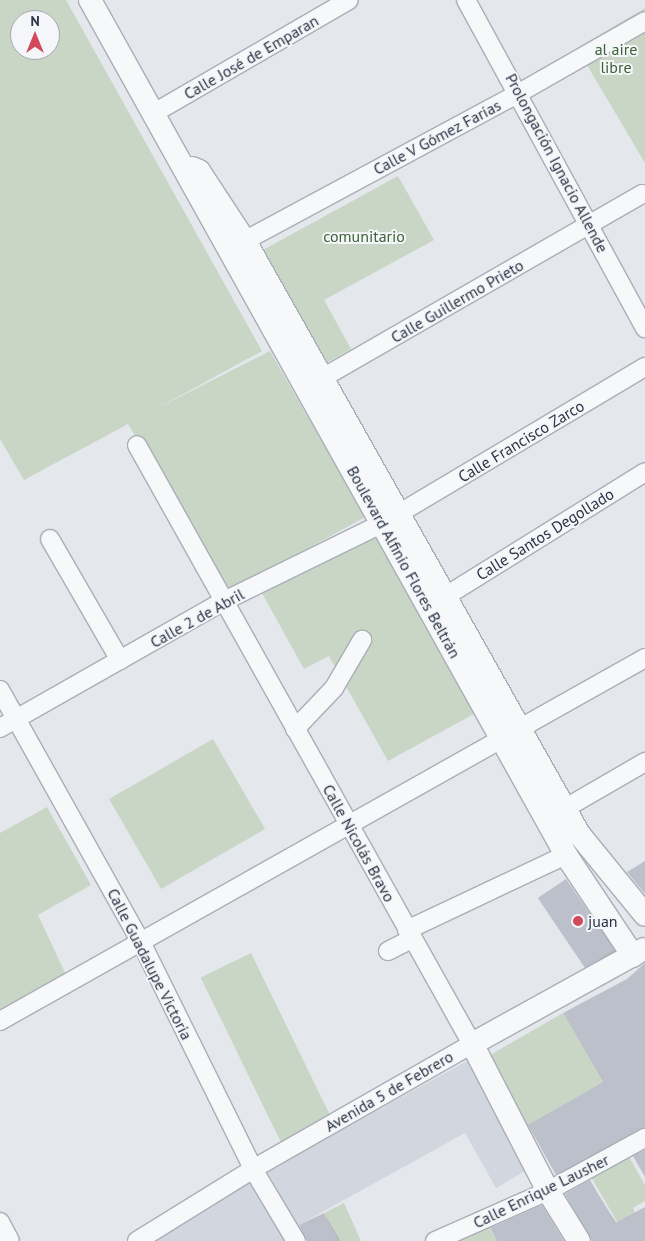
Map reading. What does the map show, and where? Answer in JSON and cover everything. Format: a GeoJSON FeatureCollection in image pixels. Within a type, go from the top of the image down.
{"type":"FeatureCollection","features":[{"type":"Feature","properties":{"kind":"street","name":"Boulevard Alfinio Flores Beltrán"},"geometry":{"type":"LineString","coordinates":[[90,0],[182,164],[199,171],[236,246],[511,733],[564,808],[579,834],[645,915]]}},
{"type":"Feature","properties":{"kind":"street","name":"Calle José de Emparan"},"geometry":{"type":"LineString","coordinates":[[154,114],[349,0]]}},
{"type":"Feature","properties":{"kind":"street","name":"Prolongación Ignacio Allende"},"geometry":{"type":"LineString","coordinates":[[466,0],[519,93],[645,328]]}},
{"type":"Feature","properties":{"kind":"street","name":"Calle V Gómez Farías"},"geometry":{"type":"LineString","coordinates":[[236,246],[519,93],[645,21]]}},
{"type":"Feature","properties":{"kind":"street","name":"Calle Guillermo Prieto"},"geometry":{"type":"LineString","coordinates":[[324,377],[642,194]]}},
{"type":"Feature","properties":{"kind":"street","name":"Boulevard Alfinio Flores Beltrán"},"geometry":{"type":"LineString","coordinates":[[294,346],[324,377],[390,519],[446,596],[566,855],[639,952]]}},
{"type":"Feature","properties":{"kind":"street","name":"Calle Francisco Zarco"},"geometry":{"type":"LineString","coordinates":[[390,519],[645,367]]}},
{"type":"Feature","properties":{"kind":"street","name":"Calle Nicolás Bravo"},"geometry":{"type":"LineString","coordinates":[[137,445],[472,1044],[548,1191],[579,1241]]}},
{"type":"Feature","properties":{"kind":"street","name":"Calle Santos Degollado"},"geometry":{"type":"LineString","coordinates":[[446,596],[645,472]]}},
{"type":"Feature","properties":{"kind":"street","name":"Calle 2 de Abril"},"geometry":{"type":"LineString","coordinates":[[0,728],[224,601],[390,519]]}},
{"type":"Feature","properties":{"kind":"street"},"geometry":{"type":"LineString","coordinates":[[50,538],[120,660]]}},
{"type":"Feature","properties":{"kind":"street"},"geometry":{"type":"LineString","coordinates":[[295,729],[334,688],[362,640]]}},
{"type":"Feature","properties":{"kind":"street"},"geometry":{"type":"LineString","coordinates":[[0,1021],[142,944],[348,823],[645,658]]}},
{"type":"Feature","properties":{"kind":"street","name":"Calle Guadalupe Victoria"},"geometry":{"type":"LineString","coordinates":[[0,690],[142,944],[253,1169],[296,1241]]}},
{"type":"Feature","properties":{"kind":"street"},"geometry":{"type":"LineString","coordinates":[[564,808],[645,762]]}},
{"type":"Feature","properties":{"kind":"street"},"geometry":{"type":"LineString","coordinates":[[388,951],[409,934],[566,855]]}},
{"type":"Feature","properties":{"kind":"street","name":"Avenida 5 de Febrero"},"geometry":{"type":"LineString","coordinates":[[136,1241],[253,1169],[472,1044],[639,952]]}},
{"type":"Feature","properties":{"kind":"street","name":"Calle Enrique Lausher"},"geometry":{"type":"LineString","coordinates":[[435,1241],[548,1191],[645,1138]]}},
{"type":"Feature","properties":{"kind":"street"},"geometry":{"type":"LineString","coordinates":[[0,1222],[10,1241]]}},
{"type":"Feature","properties":{"kind":"shaded area"},"geometry":{"type":"Polygon","coordinates":[[[467,1061],[527,1170],[496,1188],[465,1133],[297,1226],[267,1171],[467,1061]]]}},
{"type":"Feature","properties":{"kind":"shaded area"},"geometry":{"type":"Polygon","coordinates":[[[251,1180],[287,1241],[150,1241],[251,1180]]]}},
{"type":"Feature","properties":{"kind":"green space"},"geometry":{"type":"Polygon","coordinates":[[[0,0],[66,0],[262,351],[156,409],[270,351],[365,517],[231,591],[128,424],[24,480],[0,439],[0,0]]]}},
{"type":"Feature","properties":{"kind":"green space","name":"al aire libre"},"geometry":{"type":"Polygon","coordinates":[[[645,8],[645,163],[577,48],[645,8]]]}},
{"type":"Feature","properties":{"kind":"green space","name":"comunitario"},"geometry":{"type":"Polygon","coordinates":[[[398,176],[434,240],[324,300],[351,349],[326,363],[263,250],[398,176]]]}},
{"type":"Feature","properties":{"kind":"green space"},"geometry":{"type":"Polygon","coordinates":[[[378,520],[483,709],[388,761],[329,656],[304,669],[258,586],[378,520]]]}},
{"type":"Feature","properties":{"kind":"green space"},"geometry":{"type":"Polygon","coordinates":[[[213,739],[265,829],[161,889],[109,799],[213,739]]]}},
{"type":"Feature","properties":{"kind":"green space"},"geometry":{"type":"Polygon","coordinates":[[[47,807],[91,885],[38,915],[66,975],[0,1012],[0,833],[47,807]]]}},
{"type":"Feature","properties":{"kind":"green space"},"geometry":{"type":"Polygon","coordinates":[[[251,953],[332,1118],[281,1143],[201,978],[251,953]]]}},
{"type":"Feature","properties":{"kind":"green space"},"geometry":{"type":"Polygon","coordinates":[[[563,1013],[603,1082],[527,1126],[487,1057],[563,1013]]]}},
{"type":"Feature","properties":{"kind":"green space"},"geometry":{"type":"Polygon","coordinates":[[[628,1155],[645,1185],[645,1201],[633,1208],[636,1215],[619,1225],[591,1177],[628,1155]]]}},
{"type":"Feature","properties":{"kind":"green space"},"geometry":{"type":"Polygon","coordinates":[[[344,1203],[361,1241],[339,1241],[324,1213],[344,1203]]]}},
{"type":"Feature","properties":{"kind":"green space"},"geometry":{"type":"Polygon","coordinates":[[[486,1223],[497,1241],[444,1241],[486,1223]]]}},
{"type":"Feature","properties":{"kind":"building"},"geometry":{"type":"Polygon","coordinates":[[[645,861],[645,894],[627,872],[645,861]]]}},
{"type":"Feature","properties":{"kind":"building","name":"juan"},"geometry":{"type":"Polygon","coordinates":[[[566,879],[614,949],[585,968],[538,898],[566,879]]]}},
{"type":"Feature","properties":{"kind":"building"},"geometry":{"type":"Polygon","coordinates":[[[645,963],[645,1127],[556,1175],[528,1125],[603,1082],[563,1013],[627,979],[645,963]]]}},
{"type":"Feature","properties":{"kind":"building"},"geometry":{"type":"Polygon","coordinates":[[[645,1150],[645,1177],[633,1156],[645,1150]]]}},
{"type":"Feature","properties":{"kind":"building"},"geometry":{"type":"Polygon","coordinates":[[[590,1180],[615,1223],[645,1207],[645,1241],[592,1241],[565,1194],[590,1180]]]}},
{"type":"Feature","properties":{"kind":"building"},"geometry":{"type":"Polygon","coordinates":[[[542,1205],[564,1241],[497,1241],[490,1228],[542,1205]]]}},
{"type":"Feature","properties":{"kind":"building"},"geometry":{"type":"Polygon","coordinates":[[[324,1213],[339,1241],[307,1241],[299,1225],[324,1213]]]}},
{"type":"Feature","properties":{"kind":"place","name":"juan"},"geometry":{"type":"Point","coordinates":[578,921]}}]}
